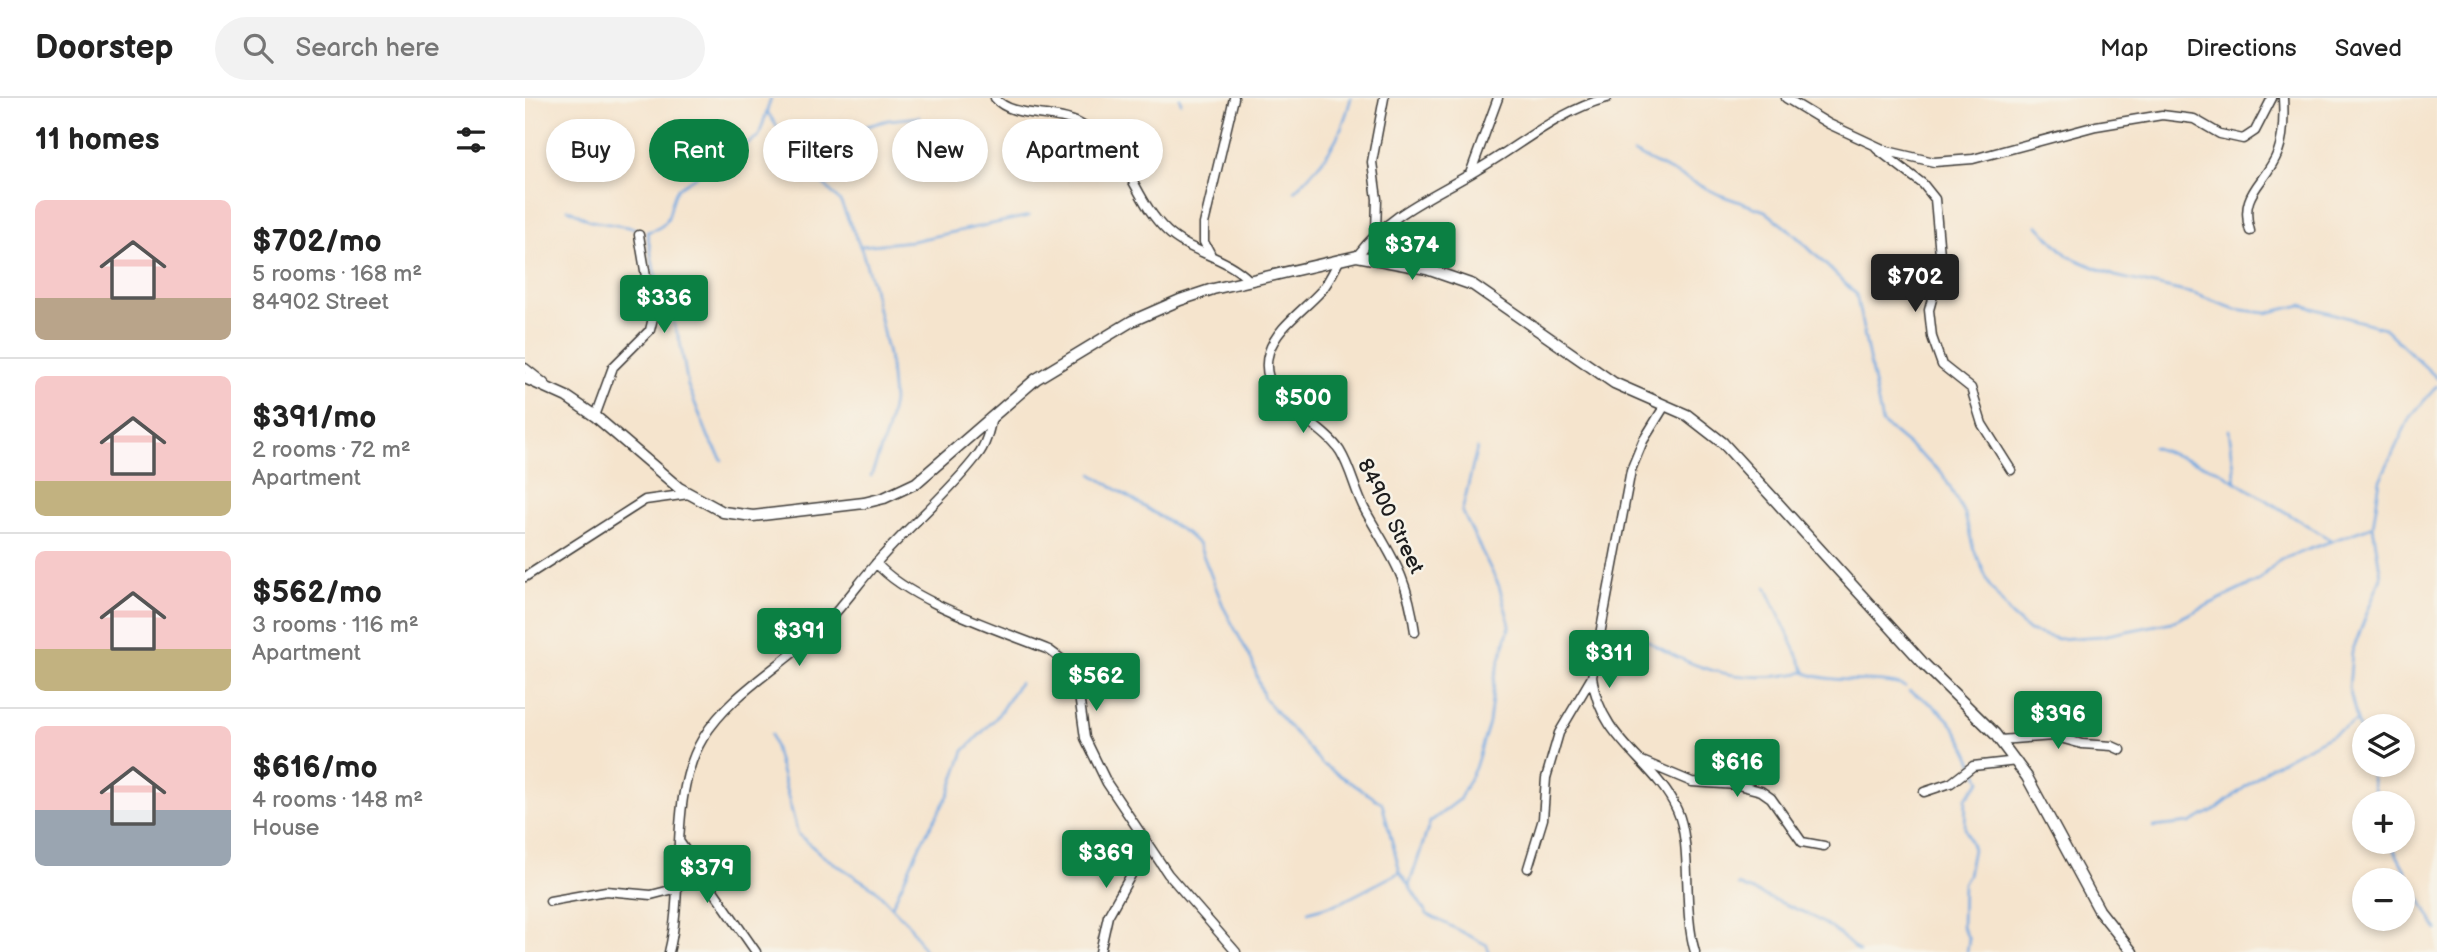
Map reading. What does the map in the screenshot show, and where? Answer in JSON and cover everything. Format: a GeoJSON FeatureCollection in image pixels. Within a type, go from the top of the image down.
{"type":"FeatureCollection","features":[{"type":"Feature","properties":{"kind":"street"},"geometry":{"type":"LineString","coordinates":[[995,98],[1006,108],[1055,114],[1095,132],[1109,144],[1127,167],[1165,230],[1238,269],[1249,280]]}},
{"type":"Feature","properties":{"kind":"street"},"geometry":{"type":"LineString","coordinates":[[1210,253],[1204,242],[1204,223],[1234,98]]}},
{"type":"Feature","properties":{"kind":"street"},"geometry":{"type":"LineString","coordinates":[[1376,232],[1377,208],[1372,162],[1384,98]]}},
{"type":"Feature","properties":{"kind":"street"},"geometry":{"type":"LineString","coordinates":[[1470,174],[1499,98]]}},
{"type":"Feature","properties":{"kind":"street"},"geometry":{"type":"LineString","coordinates":[[1357,256],[1376,232],[1398,215],[1470,174],[1568,112],[1607,98]]}},
{"type":"Feature","properties":{"kind":"street"},"geometry":{"type":"LineString","coordinates":[[1786,98],[1872,145],[1921,160],[1955,162],[2097,126],[2162,115],[2194,119],[2220,134],[2243,139],[2255,131],[2272,98]]}},
{"type":"Feature","properties":{"kind":"street"},"geometry":{"type":"LineString","coordinates":[[2250,231],[2246,213],[2251,194],[2276,157],[2282,140],[2283,98]]}},
{"type":"Feature","properties":{"kind":"street"},"geometry":{"type":"LineString","coordinates":[[1872,145],[1923,184],[1935,200],[1941,266],[1929,310],[1932,337],[1942,365],[1971,388],[1982,424],[2011,470]]}},
{"type":"Feature","properties":{"kind":"street"},"geometry":{"type":"LineString","coordinates":[[595,416],[613,368],[650,330],[653,318],[639,236]]}},
{"type":"Feature","properties":{"kind":"street"},"geometry":{"type":"LineString","coordinates":[[525,368],[595,416],[689,494],[723,512],[753,516],[884,498],[916,483],[1036,379],[1132,321],[1179,300],[1249,280],[1357,256],[1427,269],[1465,281],[1614,383],[1687,415],[1723,443],[1924,664],[1962,699],[2017,761],[2099,910],[2131,952]]}},
{"type":"Feature","properties":{"kind":"street","name":"84900 Street"},"geometry":{"type":"LineString","coordinates":[[1340,259],[1323,289],[1275,339],[1268,354],[1268,368],[1272,383],[1286,401],[1339,451],[1366,512],[1386,542],[1405,582],[1415,632]]}},
{"type":"Feature","properties":{"kind":"street"},"geometry":{"type":"LineString","coordinates":[[525,378],[544,383]]}},
{"type":"Feature","properties":{"kind":"street"},"geometry":{"type":"LineString","coordinates":[[1528,868],[1543,819],[1546,778],[1559,733],[1592,677],[1631,470],[1643,441],[1664,407]]}},
{"type":"Feature","properties":{"kind":"street"},"geometry":{"type":"LineString","coordinates":[[669,952],[675,926],[679,841],[687,786],[702,739],[729,708],[816,634],[852,597],[876,563],[977,456],[989,433],[992,416]]}},
{"type":"Feature","properties":{"kind":"street"},"geometry":{"type":"LineString","coordinates":[[525,577],[645,500],[689,494]]}},
{"type":"Feature","properties":{"kind":"street"},"geometry":{"type":"LineString","coordinates":[[876,563],[887,576],[920,595],[1049,650],[1064,661],[1077,681],[1085,738],[1096,764],[1168,874],[1236,952]]}},
{"type":"Feature","properties":{"kind":"street"},"geometry":{"type":"LineString","coordinates":[[1592,677],[1606,719],[1676,807],[1683,825],[1688,919],[1695,952]]}},
{"type":"Feature","properties":{"kind":"street"},"geometry":{"type":"LineString","coordinates":[[2000,740],[2053,736],[2082,744],[2112,746],[2121,750]]}},
{"type":"Feature","properties":{"kind":"street"},"geometry":{"type":"LineString","coordinates":[[1636,758],[1692,782],[1738,785],[1761,791],[1771,798],[1802,842],[1824,846]]}},
{"type":"Feature","properties":{"kind":"street"},"geometry":{"type":"LineString","coordinates":[[1924,792],[1951,783],[1973,766],[2017,761]]}},
{"type":"Feature","properties":{"kind":"street"},"geometry":{"type":"LineString","coordinates":[[1100,952],[1104,926],[1139,858],[1141,842],[1138,828]]}},
{"type":"Feature","properties":{"kind":"street"},"geometry":{"type":"LineString","coordinates":[[679,841],[756,952]]}},
{"type":"Feature","properties":{"kind":"street"},"geometry":{"type":"LineString","coordinates":[[550,901],[606,891],[651,895],[678,888]]}},
{"type":"Feature","properties":{"kind":"waterway"},"geometry":{"type":"LineString","coordinates":[[722,460],[709,438],[688,386],[680,341],[654,270],[647,232],[667,221],[678,188],[759,136],[771,98]]}},
{"type":"Feature","properties":{"kind":"waterway"},"geometry":{"type":"LineString","coordinates":[[1180,98],[1181,103]]}},
{"type":"Feature","properties":{"kind":"waterway"},"geometry":{"type":"LineString","coordinates":[[1294,191],[1315,169],[1337,138],[1351,98]]}},
{"type":"Feature","properties":{"kind":"waterway"},"geometry":{"type":"LineString","coordinates":[[768,113],[809,175],[827,187],[841,203],[862,251],[873,287],[890,364],[893,401],[887,432],[871,476]]}},
{"type":"Feature","properties":{"kind":"waterway"},"geometry":{"type":"LineString","coordinates":[[878,123],[919,117]]}},
{"type":"Feature","properties":{"kind":"waterway"},"geometry":{"type":"LineString","coordinates":[[1634,153],[1720,195],[1765,211],[1796,236],[1856,294],[1882,423],[1942,473],[1965,515],[1973,547],[1990,586],[2011,615],[2029,631],[2058,639],[2102,636],[2172,622],[2258,581],[2280,560],[2373,526]]}},
{"type":"Feature","properties":{"kind":"waterway"},"geometry":{"type":"LineString","coordinates":[[568,209],[591,221],[634,228]]}},
{"type":"Feature","properties":{"kind":"waterway"},"geometry":{"type":"LineString","coordinates":[[861,246],[912,241],[1029,216]]}},
{"type":"Feature","properties":{"kind":"waterway"},"geometry":{"type":"LineString","coordinates":[[2037,225],[2068,256],[2115,276],[2194,294],[2235,309],[2266,313],[2302,305],[2384,328],[2437,378]]}},
{"type":"Feature","properties":{"kind":"waterway"},"geometry":{"type":"LineString","coordinates":[[2356,714],[2349,688],[2352,652],[2381,577],[2373,526],[2380,480],[2410,417],[2437,386]]}},
{"type":"Feature","properties":{"kind":"waterway"},"geometry":{"type":"LineString","coordinates":[[2229,430],[2236,482]]}},
{"type":"Feature","properties":{"kind":"waterway"},"geometry":{"type":"LineString","coordinates":[[2152,447],[2217,470],[2331,540]]}},
{"type":"Feature","properties":{"kind":"waterway"},"geometry":{"type":"LineString","coordinates":[[1409,886],[1430,822],[1459,800],[1475,768],[1489,723],[1495,676],[1510,625],[1499,586],[1462,511],[1477,448]]}},
{"type":"Feature","properties":{"kind":"waterway"},"geometry":{"type":"LineString","coordinates":[[1092,474],[1186,533],[1199,545],[1224,608],[1252,661],[1264,698],[1322,764],[1382,803],[1400,872],[1427,914],[1487,945],[1489,952]]}},
{"type":"Feature","properties":{"kind":"waterway"},"geometry":{"type":"LineString","coordinates":[[1766,587],[1806,673],[1830,679],[1898,684],[1905,687]]}},
{"type":"Feature","properties":{"kind":"waterway"},"geometry":{"type":"LineString","coordinates":[[1646,640],[1685,661],[1723,673],[1762,677],[1805,672]]}},
{"type":"Feature","properties":{"kind":"waterway"},"geometry":{"type":"LineString","coordinates":[[892,906],[921,843],[949,794],[964,751],[996,718],[1019,683]]}},
{"type":"Feature","properties":{"kind":"waterway"},"geometry":{"type":"LineString","coordinates":[[1909,691],[1932,705],[1949,721],[1963,741],[1974,765]]}},
{"type":"Feature","properties":{"kind":"waterway"},"geometry":{"type":"LineString","coordinates":[[2153,827],[2190,823],[2218,808],[2272,766],[2352,724]]}},
{"type":"Feature","properties":{"kind":"waterway"},"geometry":{"type":"LineString","coordinates":[[771,734],[798,834],[823,856],[875,889],[911,927],[925,952]]}},
{"type":"Feature","properties":{"kind":"waterway"},"geometry":{"type":"LineString","coordinates":[[1967,952],[1969,939],[1962,926],[1963,883],[1968,875],[1973,849],[1965,828],[1966,798],[1981,780],[1975,769]]}},
{"type":"Feature","properties":{"kind":"waterway"},"geometry":{"type":"LineString","coordinates":[[2372,777],[2374,791]]}},
{"type":"Feature","properties":{"kind":"waterway"},"geometry":{"type":"LineString","coordinates":[[2396,854],[2437,930]]}},
{"type":"Feature","properties":{"kind":"waterway"},"geometry":{"type":"LineString","coordinates":[[1308,912],[1342,902],[1400,872]]}},
{"type":"Feature","properties":{"kind":"waterway"},"geometry":{"type":"LineString","coordinates":[[1738,885],[1808,914],[1833,929],[1859,952]]}}]}
